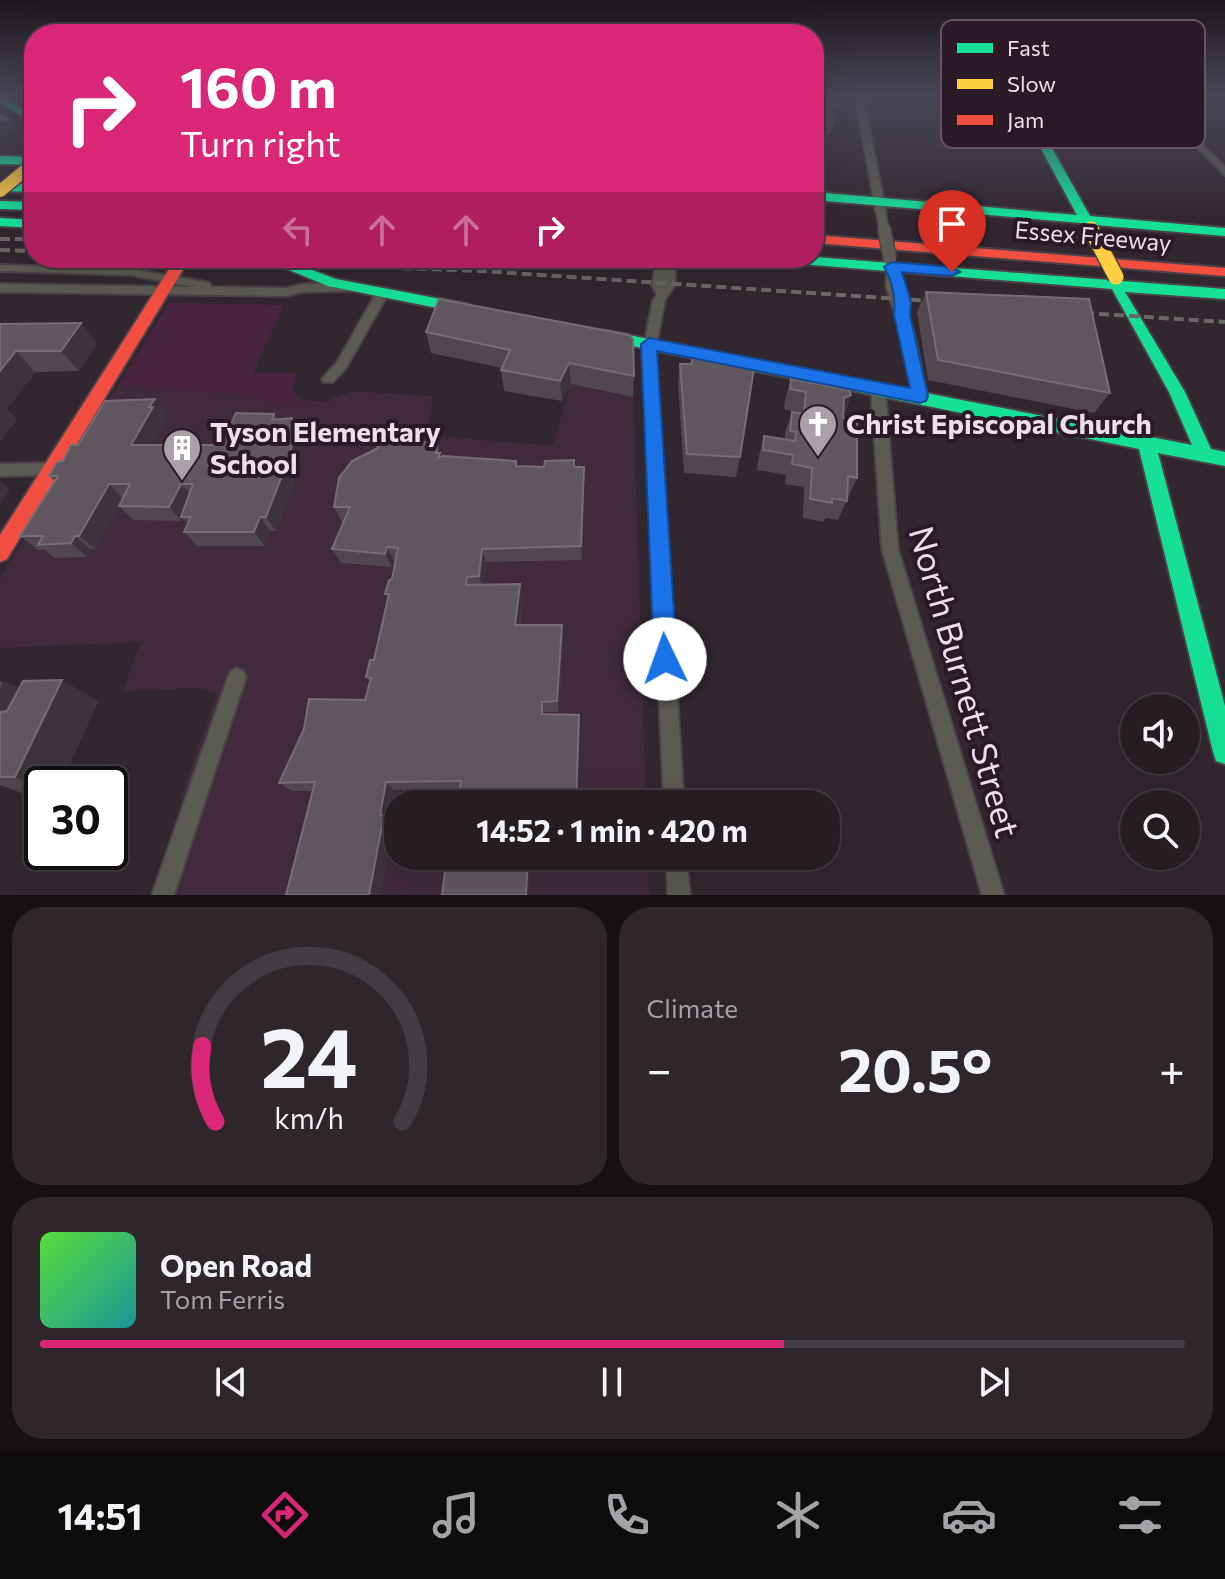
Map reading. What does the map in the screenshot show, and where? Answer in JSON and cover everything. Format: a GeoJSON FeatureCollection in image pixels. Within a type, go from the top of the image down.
{"type":"FeatureCollection","features":[{"type":"Feature","properties":{"kind":"main road"},"geometry":{"type":"LineString","coordinates":[[1046,148],[1118,281],[1129,294],[1205,455]]}},
{"type":"Feature","properties":{"kind":"main road"},"geometry":{"type":"LineString","coordinates":[[3,165],[24,163]]}},
{"type":"Feature","properties":{"kind":"main road"},"geometry":{"type":"LineString","coordinates":[[3,165],[24,171]]}},
{"type":"Feature","properties":{"kind":"main road"},"geometry":{"type":"LineString","coordinates":[[0,189],[24,170]]}},
{"type":"Feature","properties":{"kind":"main road"},"geometry":{"type":"LineString","coordinates":[[0,189],[24,188]]}},
{"type":"Feature","properties":{"kind":"main road"},"geometry":{"type":"LineString","coordinates":[[824,198],[880,208],[1089,225],[1225,232]]}},
{"type":"Feature","properties":{"kind":"main road"},"geometry":{"type":"LineString","coordinates":[[0,205],[24,206]]}},
{"type":"Feature","properties":{"kind":"main road"},"geometry":{"type":"LineString","coordinates":[[0,222],[24,223]]}},
{"type":"Feature","properties":{"kind":"main road","name":"Essex Freeway"},"geometry":{"type":"LineString","coordinates":[[824,225],[1225,256]]}},
{"type":"Feature","properties":{"kind":"main road","name":"Essex Freeway"},"geometry":{"type":"LineString","coordinates":[[824,240],[1225,272]]}},
{"type":"Feature","properties":{"kind":"main road"},"geometry":{"type":"LineString","coordinates":[[824,260],[1118,281],[1225,294]]}},
{"type":"Feature","properties":{"kind":"main road"},"geometry":{"type":"LineString","coordinates":[[0,553],[177,268]]}},
{"type":"Feature","properties":{"kind":"main road"},"geometry":{"type":"LineString","coordinates":[[295,268],[348,287],[488,313]]}},
{"type":"Feature","properties":{"kind":"main road"},"geometry":{"type":"LineString","coordinates":[[330,268],[383,292]]}},
{"type":"Feature","properties":{"kind":"main road"},"geometry":{"type":"LineString","coordinates":[[592,333],[1225,459]]}},
{"type":"Feature","properties":{"kind":"main road"},"geometry":{"type":"LineString","coordinates":[[1146,441],[1225,752]]}},
{"type":"Feature","properties":{"kind":"street"},"geometry":{"type":"LineString","coordinates":[[867,137],[891,263],[889,277],[902,315],[920,396]]}},
{"type":"Feature","properties":{"kind":"street"},"geometry":{"type":"LineString","coordinates":[[1202,148],[1224,169]]}},
{"type":"Feature","properties":{"kind":"street"},"geometry":{"type":"LineString","coordinates":[[0,268],[121,271],[166,285]]}},
{"type":"Feature","properties":{"kind":"street"},"geometry":{"type":"LineString","coordinates":[[661,268],[658,285],[661,293]]}},
{"type":"Feature","properties":{"kind":"street"},"geometry":{"type":"LineString","coordinates":[[670,268],[669,285],[661,293],[649,344],[673,790]]}},
{"type":"Feature","properties":{"kind":"street"},"geometry":{"type":"LineString","coordinates":[[0,288],[166,285],[230,292],[287,292],[302,288],[348,287]]}},
{"type":"Feature","properties":{"kind":"street"},"geometry":{"type":"LineString","coordinates":[[287,292],[296,296],[383,292]]}},
{"type":"Feature","properties":{"kind":"street"},"geometry":{"type":"LineString","coordinates":[[328,379],[342,365],[383,292]]}},
{"type":"Feature","properties":{"kind":"street","name":"North Burnett Street"},"geometry":{"type":"LineString","coordinates":[[878,388],[890,549],[993,895]]}},
{"type":"Feature","properties":{"kind":"street"},"geometry":{"type":"LineString","coordinates":[[0,470],[52,469]]}},
{"type":"Feature","properties":{"kind":"street"},"geometry":{"type":"LineString","coordinates":[[163,895],[237,677]]}},
{"type":"Feature","properties":{"kind":"street"},"geometry":{"type":"LineString","coordinates":[[677,870],[679,895]]}},
{"type":"Feature","properties":{"kind":"shaded area"},"geometry":{"type":"Polygon","coordinates":[[[169,303],[284,305],[253,373],[297,373],[292,390],[303,400],[324,402],[352,391],[433,396],[427,435],[553,446],[570,384],[633,397],[646,790],[384,790],[384,870],[648,870],[649,895],[150,895],[185,801],[181,796],[217,693],[200,688],[122,691],[141,642],[0,648],[0,578],[169,303]]]}},
{"type":"Feature","properties":{"kind":"shaded area"},"geometry":{"type":"Polygon","coordinates":[[[169,303],[283,305],[252,373],[297,373],[292,390],[300,407],[243,395],[119,385],[169,303]]]}},
{"type":"Feature","properties":{"kind":"building"},"geometry":{"type":"Polygon","coordinates":[[[926,292],[1089,299],[1110,393],[938,360],[926,292]]]}},
{"type":"Feature","properties":{"kind":"building"},"geometry":{"type":"Polygon","coordinates":[[[439,299],[629,335],[633,339],[634,376],[569,363],[560,381],[501,370],[510,350],[426,332],[439,299]]]}},
{"type":"Feature","properties":{"kind":"building"},"geometry":{"type":"Polygon","coordinates":[[[81,323],[61,351],[16,351],[0,371],[0,324],[81,323]]]}},
{"type":"Feature","properties":{"kind":"building"},"geometry":{"type":"Polygon","coordinates":[[[693,358],[754,368],[740,457],[687,454],[680,364],[691,364],[693,358]]]}},
{"type":"Feature","properties":{"kind":"building","name":"Christ Episcopal Church"},"geometry":{"type":"Polygon","coordinates":[[[791,379],[849,390],[851,395],[844,398],[843,418],[857,420],[857,478],[848,476],[847,501],[832,498],[832,503],[810,499],[812,468],[792,464],[793,455],[763,450],[764,436],[795,441],[796,432],[790,431],[792,412],[804,414],[806,392],[790,389],[791,379]]]}},
{"type":"Feature","properties":{"kind":"building","name":"Tyson Elementary School"},"geometry":{"type":"Polygon","coordinates":[[[155,399],[131,445],[221,445],[236,413],[274,414],[272,420],[292,418],[293,441],[288,460],[266,517],[260,517],[254,532],[184,532],[191,517],[181,517],[193,484],[181,484],[169,507],[119,506],[130,484],[109,484],[79,536],[75,536],[71,543],[38,545],[43,536],[20,536],[58,476],[49,476],[57,462],[63,461],[71,445],[78,445],[105,401],[155,399]]]}},
{"type":"Feature","properties":{"kind":"building"},"geometry":{"type":"Polygon","coordinates":[[[438,442],[438,458],[516,461],[516,466],[544,467],[545,461],[574,460],[574,467],[584,467],[581,546],[482,549],[479,576],[467,577],[466,585],[520,584],[515,625],[562,625],[557,701],[542,702],[542,714],[579,715],[576,790],[460,790],[461,781],[386,782],[380,815],[384,815],[369,895],[286,895],[315,782],[279,783],[304,729],[309,699],[365,700],[371,678],[366,677],[370,660],[374,660],[389,594],[385,594],[392,579],[398,548],[387,547],[385,554],[332,549],[350,507],[334,507],[339,478],[352,461],[378,448],[377,445],[438,442]]]}},
{"type":"Feature","properties":{"kind":"building"},"geometry":{"type":"Polygon","coordinates":[[[62,680],[15,777],[0,777],[0,712],[7,711],[23,681],[62,680]]]}},
{"type":"Feature","properties":{"kind":"building"},"geometry":{"type":"Polygon","coordinates":[[[445,870],[527,870],[526,895],[442,895],[445,870]]]}},
{"type":"Feature","properties":{"kind":"railway"},"geometry":{"type":"LineString","coordinates":[[0,239],[24,239]]}},
{"type":"Feature","properties":{"kind":"railway"},"geometry":{"type":"LineString","coordinates":[[0,250],[24,251]]}},
{"type":"Feature","properties":{"kind":"railway"},"geometry":{"type":"LineString","coordinates":[[398,268],[946,302]]}},
{"type":"Feature","properties":{"kind":"railway"},"geometry":{"type":"LineString","coordinates":[[1069,312],[1225,322]]}},
{"type":"Feature","properties":{"kind":"traffic: fast"},"geometry":{"type":"LineString","coordinates":[[1046,148],[1091,229]]}},
{"type":"Feature","properties":{"kind":"traffic: fast"},"geometry":{"type":"LineString","coordinates":[[0,160],[24,161]]}},
{"type":"Feature","properties":{"kind":"traffic: fast"},"geometry":{"type":"LineString","coordinates":[[0,187],[24,188]]}},
{"type":"Feature","properties":{"kind":"traffic: fast"},"geometry":{"type":"LineString","coordinates":[[824,197],[1225,232]]}},
{"type":"Feature","properties":{"kind":"traffic: fast"},"geometry":{"type":"LineString","coordinates":[[0,205],[24,206]]}},
{"type":"Feature","properties":{"kind":"traffic: fast"},"geometry":{"type":"LineString","coordinates":[[0,222],[24,223]]}},
{"type":"Feature","properties":{"kind":"traffic: fast"},"geometry":{"type":"LineString","coordinates":[[824,262],[1225,294]]}},
{"type":"Feature","properties":{"kind":"traffic: fast"},"geometry":{"type":"LineString","coordinates":[[293,268],[333,283],[467,309]]}},
{"type":"Feature","properties":{"kind":"traffic: fast"},"geometry":{"type":"LineString","coordinates":[[1120,286],[1118,292],[1177,392],[1205,455]]}},
{"type":"Feature","properties":{"kind":"traffic: fast"},"geometry":{"type":"LineString","coordinates":[[603,335],[1225,459]]}},
{"type":"Feature","properties":{"kind":"traffic: fast"},"geometry":{"type":"LineString","coordinates":[[1146,441],[1225,752]]}},
{"type":"Feature","properties":{"kind":"traffic: jam"},"geometry":{"type":"LineString","coordinates":[[824,240],[1225,272]]}},
{"type":"Feature","properties":{"kind":"traffic: jam"},"geometry":{"type":"LineString","coordinates":[[0,553],[177,268]]}},
{"type":"Feature","properties":{"kind":"traffic: slow"},"geometry":{"type":"LineString","coordinates":[[0,191],[24,171]]}},
{"type":"Feature","properties":{"kind":"traffic: slow"},"geometry":{"type":"LineString","coordinates":[[1091,229],[1116,277]]}},
{"type":"Feature","properties":{"kind":"place","name":"Christ Episcopal Church"},"geometry":{"type":"Point","coordinates":[818,458]}},
{"type":"Feature","properties":{"kind":"place","name":"Tyson Elementary School"},"geometry":{"type":"Point","coordinates":[182,482]}},
{"type":"Feature","properties":{"kind":"route"},"geometry":{"type":"LineString","coordinates":[[665,659],[649,344],[920,396],[902,315],[903,302],[892,267],[952,272]]}}]}
